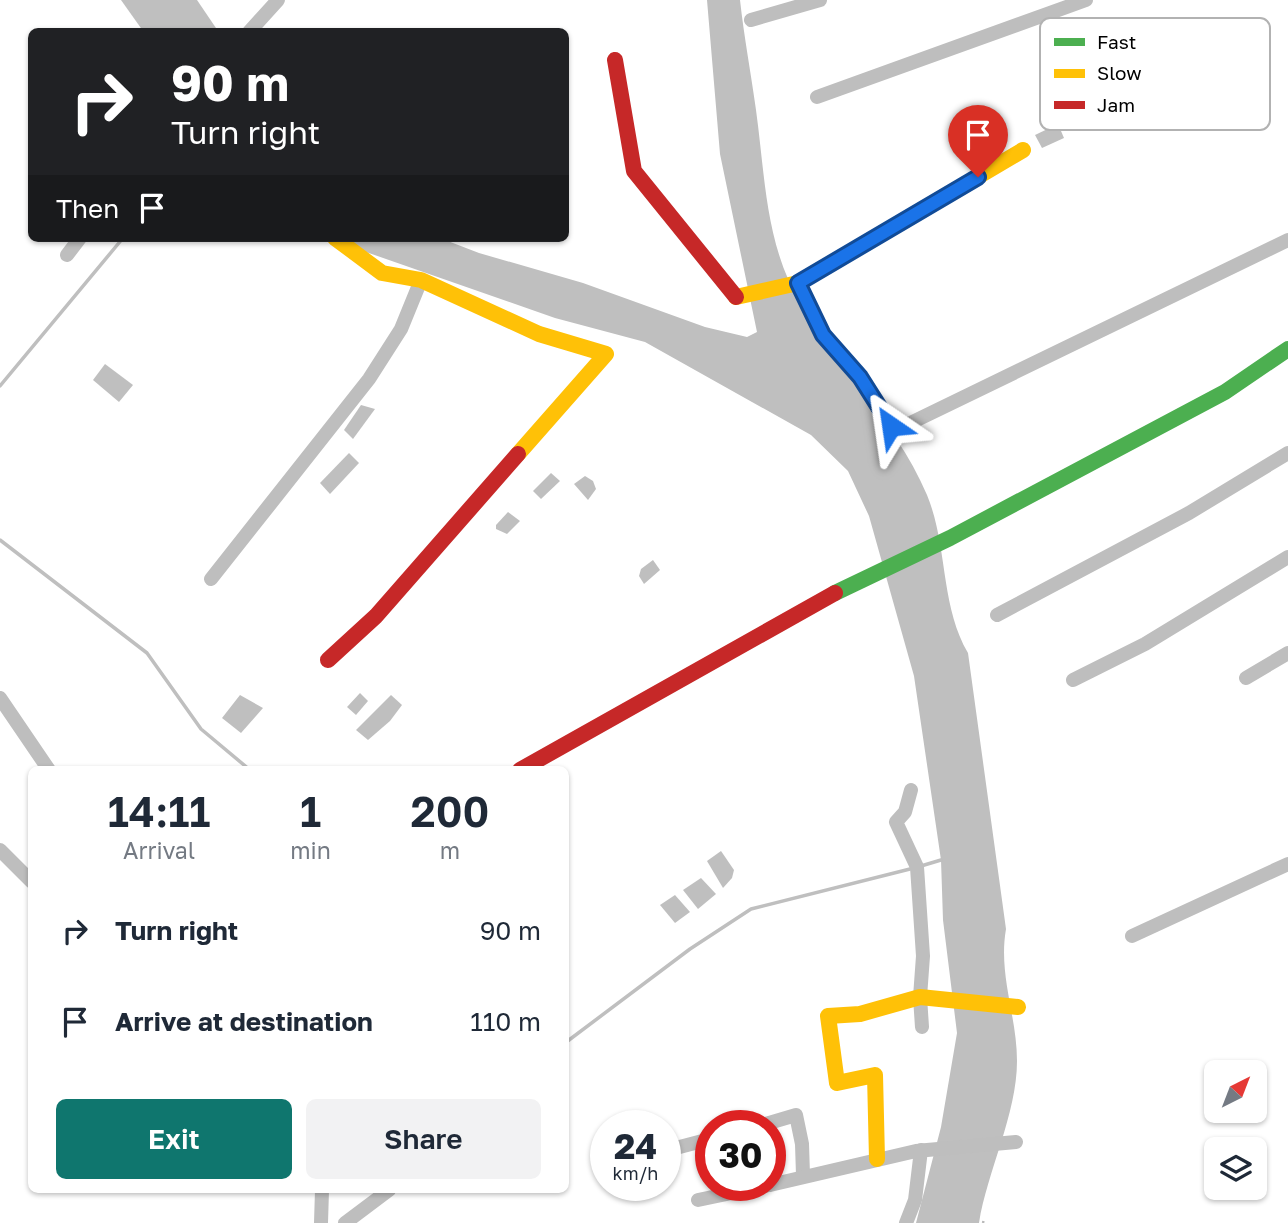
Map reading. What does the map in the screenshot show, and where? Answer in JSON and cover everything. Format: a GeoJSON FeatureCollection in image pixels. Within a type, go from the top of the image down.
{"type":"FeatureCollection","features":[{"type":"Feature","properties":{"kind":"street"},"geometry":{"type":"LineString","coordinates":[[252,28],[278,0]]}},
{"type":"Feature","properties":{"kind":"street"},"geometry":{"type":"LineString","coordinates":[[751,20],[820,0]]}},
{"type":"Feature","properties":{"kind":"street"},"geometry":{"type":"LineString","coordinates":[[817,97],[1086,0]]}},
{"type":"Feature","properties":{"kind":"street"},"geometry":{"type":"LineString","coordinates":[[615,60],[634,172],[737,298],[796,283],[1023,150]]}},
{"type":"Feature","properties":{"kind":"street"},"geometry":{"type":"LineString","coordinates":[[796,283],[823,335],[860,377],[896,430],[1288,240]]}},
{"type":"Feature","properties":{"kind":"street"},"geometry":{"type":"LineString","coordinates":[[67,255],[77,242]]}},
{"type":"Feature","properties":{"kind":"street"},"geometry":{"type":"LineString","coordinates":[[328,660],[376,616],[606,354],[539,334],[421,280],[382,273],[340,242]]}},
{"type":"Feature","properties":{"kind":"street"},"geometry":{"type":"LineString","coordinates":[[211,579],[369,379],[401,329],[421,280]]}},
{"type":"Feature","properties":{"kind":"street"},"geometry":{"type":"LineString","coordinates":[[527,766],[799,611],[950,538],[1225,392],[1288,349]]}},
{"type":"Feature","properties":{"kind":"street"},"geometry":{"type":"LineString","coordinates":[[997,615],[1189,513],[1288,453]]}},
{"type":"Feature","properties":{"kind":"street"},"geometry":{"type":"LineString","coordinates":[[1073,680],[1145,644],[1288,557]]}},
{"type":"Feature","properties":{"kind":"street"},"geometry":{"type":"LineString","coordinates":[[1246,678],[1288,653]]}},
{"type":"Feature","properties":{"kind":"street"},"geometry":{"type":"LineString","coordinates":[[0,698],[46,766]]}},
{"type":"Feature","properties":{"kind":"street"},"geometry":{"type":"LineString","coordinates":[[911,790],[905,812],[897,822],[917,867],[923,956],[919,997],[922,1027]]}},
{"type":"Feature","properties":{"kind":"street"},"geometry":{"type":"LineString","coordinates":[[0,850],[28,878]]}},
{"type":"Feature","properties":{"kind":"street"},"geometry":{"type":"LineString","coordinates":[[1132,936],[1288,864]]}},
{"type":"Feature","properties":{"kind":"street"},"geometry":{"type":"LineString","coordinates":[[877,1159],[875,1075],[836,1083],[828,1016],[860,1014],[919,997],[1015,1006]]}},
{"type":"Feature","properties":{"kind":"street"},"geometry":{"type":"LineString","coordinates":[[786,1118],[796,1115],[802,1144],[803,1175]]}},
{"type":"Feature","properties":{"kind":"street"},"geometry":{"type":"LineString","coordinates":[[786,1180],[851,1168],[877,1159],[926,1149],[1012,1142]]}},
{"type":"Feature","properties":{"kind":"street"},"geometry":{"type":"LineString","coordinates":[[906,1223],[915,1200],[926,1149]]}},
{"type":"Feature","properties":{"kind":"street"},"geometry":{"type":"LineString","coordinates":[[321,1223],[322,1193]]}},
{"type":"Feature","properties":{"kind":"street"},"geometry":{"type":"LineString","coordinates":[[345,1223],[385,1193]]}},
{"type":"Feature","properties":{"kind":"shaded area"},"geometry":{"type":"Polygon","coordinates":[[[121,0],[197,0],[216,28],[141,28],[121,0]]]}},
{"type":"Feature","properties":{"kind":"shaded area"},"geometry":{"type":"Polygon","coordinates":[[[707,0],[740,0],[766,197],[781,261],[804,309],[897,439],[927,495],[934,514],[953,615],[968,653],[1006,929],[1004,963],[1017,1061],[1012,1102],[979,1223],[916,1223],[941,1127],[957,1033],[943,920],[941,860],[914,676],[869,516],[848,471],[811,435],[645,342],[555,318],[366,252],[352,242],[450,242],[583,283],[705,327],[747,337],[757,332],[720,154],[707,0]]]}},
{"type":"Feature","properties":{"kind":"shaded area"},"geometry":{"type":"Polygon","coordinates":[[[1045,130],[1061,130],[1064,138],[1042,148],[1035,135],[1045,130]]]}},
{"type":"Feature","properties":{"kind":"shaded area"},"geometry":{"type":"Polygon","coordinates":[[[105,364],[133,385],[119,402],[93,380],[105,364]]]}},
{"type":"Feature","properties":{"kind":"shaded area"},"geometry":{"type":"Polygon","coordinates":[[[361,405],[375,409],[353,439],[344,430],[361,405]]]}},
{"type":"Feature","properties":{"kind":"shaded area"},"geometry":{"type":"Polygon","coordinates":[[[349,453],[359,463],[330,494],[320,483],[349,453]]]}},
{"type":"Feature","properties":{"kind":"shaded area"},"geometry":{"type":"Polygon","coordinates":[[[551,473],[560,481],[541,499],[533,491],[551,473]]]}},
{"type":"Feature","properties":{"kind":"shaded area"},"geometry":{"type":"Polygon","coordinates":[[[585,476],[593,481],[596,489],[588,500],[574,484],[585,476]]]}},
{"type":"Feature","properties":{"kind":"shaded area"},"geometry":{"type":"Polygon","coordinates":[[[508,512],[520,521],[507,534],[496,529],[496,525],[508,512]]]}},
{"type":"Feature","properties":{"kind":"shaded area"},"geometry":{"type":"Polygon","coordinates":[[[653,560],[660,570],[644,584],[639,576],[641,569],[653,560]]]}},
{"type":"Feature","properties":{"kind":"shaded area"},"geometry":{"type":"Polygon","coordinates":[[[360,693],[368,701],[356,715],[347,707],[360,693]]]}},
{"type":"Feature","properties":{"kind":"shaded area"},"geometry":{"type":"Polygon","coordinates":[[[240,695],[263,708],[241,733],[222,718],[240,695]]]}},
{"type":"Feature","properties":{"kind":"shaded area"},"geometry":{"type":"Polygon","coordinates":[[[391,695],[402,705],[390,721],[368,740],[356,730],[391,695]]]}},
{"type":"Feature","properties":{"kind":"shaded area"},"geometry":{"type":"Polygon","coordinates":[[[721,851],[734,870],[732,878],[723,888],[707,861],[721,851]]]}},
{"type":"Feature","properties":{"kind":"shaded area"},"geometry":{"type":"Polygon","coordinates":[[[701,878],[716,894],[698,909],[683,890],[701,878]]]}},
{"type":"Feature","properties":{"kind":"shaded area"},"geometry":{"type":"Polygon","coordinates":[[[675,895],[690,912],[675,923],[660,905],[675,895]]]}},
{"type":"Feature","properties":{"kind":"waterway"},"geometry":{"type":"LineString","coordinates":[[0,386],[120,242]]}},
{"type":"Feature","properties":{"kind":"waterway"},"geometry":{"type":"LineString","coordinates":[[0,540],[147,653],[201,729],[245,766]]}},
{"type":"Feature","properties":{"kind":"waterway"},"geometry":{"type":"LineString","coordinates":[[921,866],[941,860]]}},
{"type":"Feature","properties":{"kind":"waterway"},"geometry":{"type":"LineString","coordinates":[[569,1040],[690,949],[751,909],[914,868]]}},
{"type":"Feature","properties":{"kind":"traffic: fast"},"geometry":{"type":"LineString","coordinates":[[835,593],[950,538],[1225,392],[1288,349]]}},
{"type":"Feature","properties":{"kind":"traffic: slow"},"geometry":{"type":"LineString","coordinates":[[736,297],[798,283],[1023,150]]}},
{"type":"Feature","properties":{"kind":"traffic: slow"},"geometry":{"type":"LineString","coordinates":[[340,242],[382,273],[421,280],[539,334],[606,354],[518,454]]}},
{"type":"Feature","properties":{"kind":"traffic: slow"},"geometry":{"type":"LineString","coordinates":[[877,1159],[875,1075],[837,1083],[828,1016],[860,1014],[920,997],[1018,1007]]}},
{"type":"Feature","properties":{"kind":"traffic: jam"},"geometry":{"type":"LineString","coordinates":[[615,60],[634,171],[736,297]]}},
{"type":"Feature","properties":{"kind":"traffic: jam"},"geometry":{"type":"LineString","coordinates":[[328,660],[376,616],[518,454]]}},
{"type":"Feature","properties":{"kind":"traffic: jam"},"geometry":{"type":"LineString","coordinates":[[527,766],[835,593]]}},
{"type":"Feature","properties":{"kind":"route"},"geometry":{"type":"LineString","coordinates":[[891,426],[860,377],[823,335],[798,283],[978,177]]}}]}
